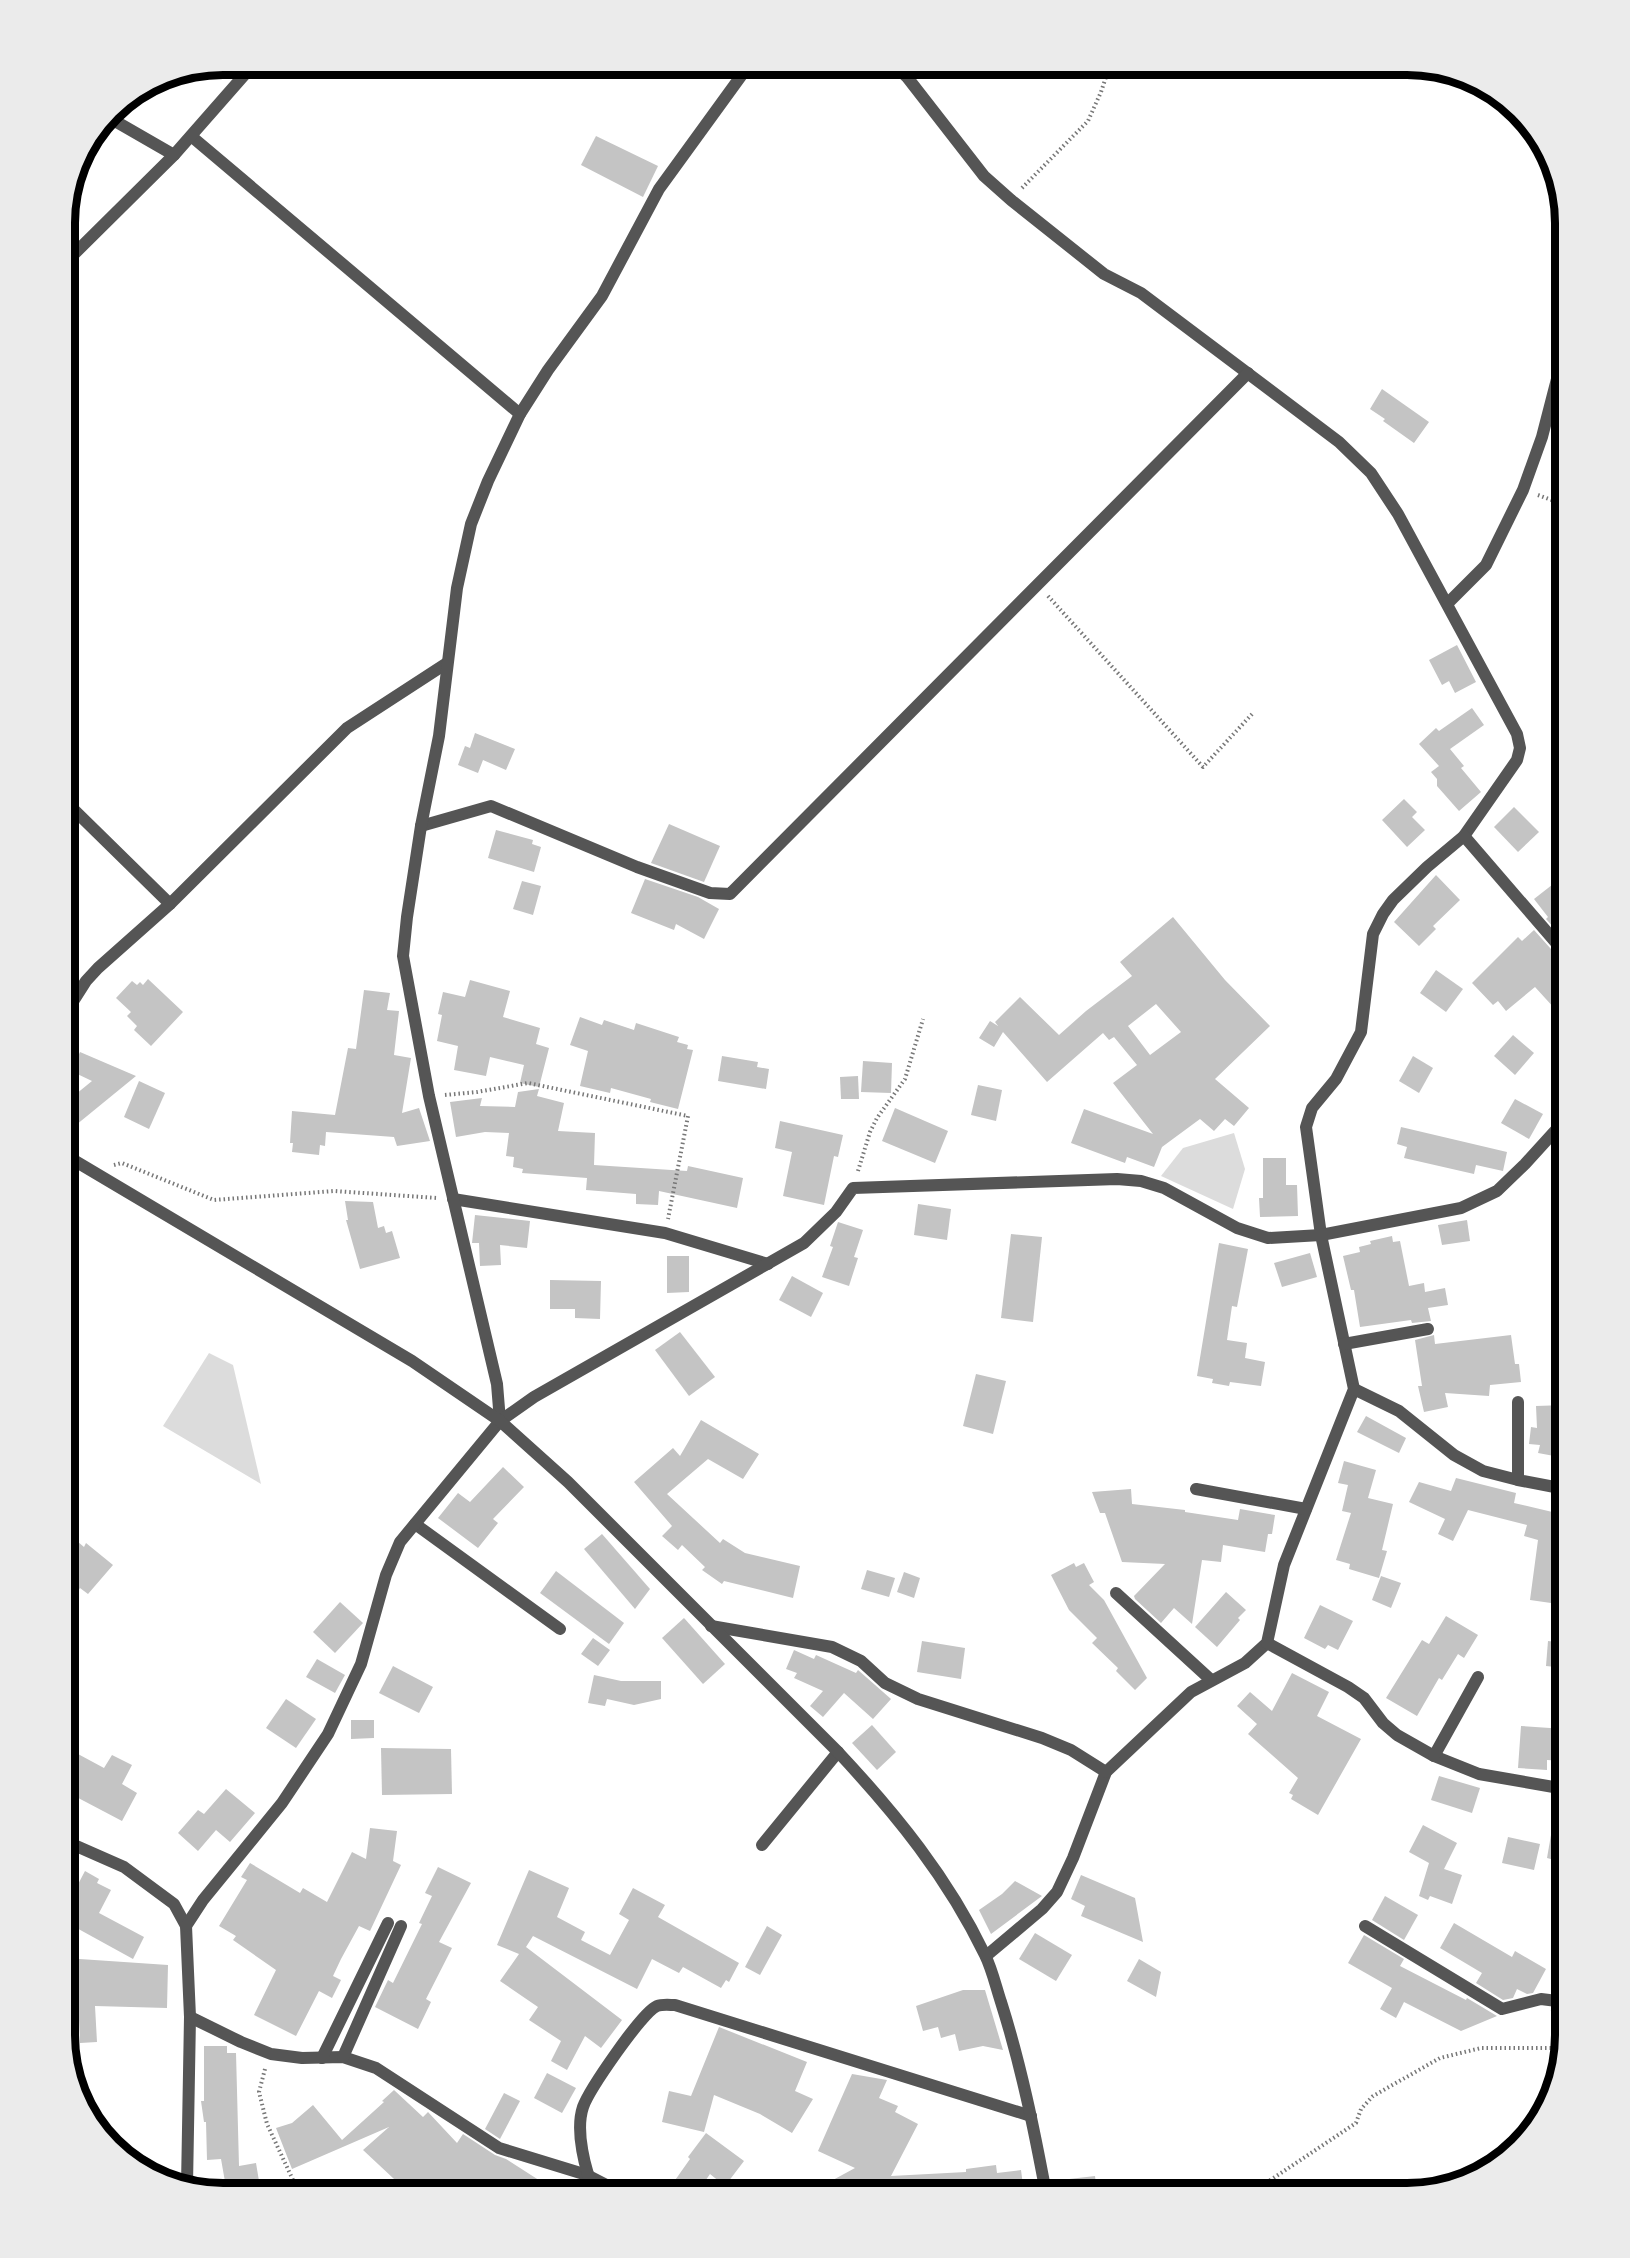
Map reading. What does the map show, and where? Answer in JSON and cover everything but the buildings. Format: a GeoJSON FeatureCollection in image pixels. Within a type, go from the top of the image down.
{"type":"FeatureCollection","features":[{"type":"Feature","properties":{"kind":"street"},"geometry":{"type":"LineString","coordinates":[[75,254],[174,155],[244,75]]}},
{"type":"Feature","properties":{"kind":"street"},"geometry":{"type":"LineString","coordinates":[[500,1421],[497,1384],[429,1096],[404,956],[407,917],[421,826],[439,736],[457,588],[471,524],[520,414],[548,370],[602,296],[659,189],[741,75]]}},
{"type":"Feature","properties":{"kind":"street"},"geometry":{"type":"LineString","coordinates":[[905,75],[984,176],[1011,200],[1104,274],[1141,293],[1340,442],[1371,473],[1398,514],[1448,603],[1517,734],[1520,748],[1517,760],[1464,836],[1427,867],[1393,900],[1383,914],[1373,934],[1361,1032],[1336,1079],[1312,1108],[1306,1127],[1321,1235],[1354,1389],[1278,1584],[1274,1616],[1267,1643],[1245,1663],[1191,1692],[1172,1707],[1106,1772],[1073,1858],[1057,1892],[1042,1909],[986,1956]]}},
{"type":"Feature","properties":{"kind":"street"},"geometry":{"type":"LineString","coordinates":[[115,121],[174,155]]}},
{"type":"Feature","properties":{"kind":"street"},"geometry":{"type":"LineString","coordinates":[[191,136],[520,414]]}},
{"type":"Feature","properties":{"kind":"street"},"geometry":{"type":"LineString","coordinates":[[421,826],[491,806],[637,867],[710,893],[730,894],[1248,373]]}},
{"type":"Feature","properties":{"kind":"street"},"geometry":{"type":"LineString","coordinates":[[1448,603],[1486,565],[1523,490],[1542,437],[1555,389]]}},
{"type":"Feature","properties":{"kind":"street"},"geometry":{"type":"LineString","coordinates":[[75,999],[92,974],[170,904],[347,728],[447,663]]}},
{"type":"Feature","properties":{"kind":"street"},"geometry":{"type":"LineString","coordinates":[[75,811],[170,904]]}},
{"type":"Feature","properties":{"kind":"street"},"geometry":{"type":"LineString","coordinates":[[1464,836],[1555,940]]}},
{"type":"Feature","properties":{"kind":"street"},"geometry":{"type":"LineString","coordinates":[[186,1926],[203,1900],[282,1803],[328,1734],[361,1664],[386,1575],[400,1542],[500,1421],[534,1397],[804,1243],[836,1212],[853,1188],[1117,1179],[1141,1181],[1164,1188],[1237,1228],[1268,1238],[1321,1235],[1461,1208],[1497,1191],[1555,1131]]}},
{"type":"Feature","properties":{"kind":"street"},"geometry":{"type":"LineString","coordinates":[[75,1161],[412,1362],[500,1421],[568,1482],[838,1752],[916,1840],[945,1881],[986,1956],[1013,2038],[1044,2183]]}},
{"type":"Feature","properties":{"kind":"street"},"geometry":{"type":"LineString","coordinates":[[453,1199],[665,1233],[768,1264]]}},
{"type":"Feature","properties":{"kind":"street"},"geometry":{"type":"LineString","coordinates":[[1344,1344],[1428,1329]]}},
{"type":"Feature","properties":{"kind":"street"},"geometry":{"type":"LineString","coordinates":[[1354,1389],[1399,1411],[1454,1455],[1483,1471],[1555,1487]]}},
{"type":"Feature","properties":{"kind":"street"},"geometry":{"type":"LineString","coordinates":[[1518,1402],[1518,1480]]}},
{"type":"Feature","properties":{"kind":"street"},"geometry":{"type":"LineString","coordinates":[[1196,1489],[1306,1509]]}},
{"type":"Feature","properties":{"kind":"street"},"geometry":{"type":"LineString","coordinates":[[415,1524],[560,1629]]}},
{"type":"Feature","properties":{"kind":"street"},"geometry":{"type":"LineString","coordinates":[[1116,1593],[1211,1680]]}},
{"type":"Feature","properties":{"kind":"street"},"geometry":{"type":"LineString","coordinates":[[711,1626],[832,1647],[861,1661],[885,1683],[918,1699],[1071,1749],[1106,1772]]}},
{"type":"Feature","properties":{"kind":"street"},"geometry":{"type":"LineString","coordinates":[[1267,1643],[1348,1687],[1364,1698],[1383,1723],[1397,1735],[1434,1756],[1479,1774],[1555,1788]]}},
{"type":"Feature","properties":{"kind":"street"},"geometry":{"type":"LineString","coordinates":[[1434,1756],[1478,1677]]}},
{"type":"Feature","properties":{"kind":"street"},"geometry":{"type":"LineString","coordinates":[[762,1845],[838,1752]]}},
{"type":"Feature","properties":{"kind":"street"},"geometry":{"type":"LineString","coordinates":[[75,1845],[124,1866],[174,1904],[186,1926],[190,2017],[187,2178]]}},
{"type":"Feature","properties":{"kind":"street"},"geometry":{"type":"LineString","coordinates":[[322,2058],[388,1923]]}},
{"type":"Feature","properties":{"kind":"street"},"geometry":{"type":"LineString","coordinates":[[343,2057],[401,1926]]}},
{"type":"Feature","properties":{"kind":"street"},"geometry":{"type":"LineString","coordinates":[[1365,1926],[1502,2010],[1541,2000],[1555,2001]]}},
{"type":"Feature","properties":{"kind":"street"},"geometry":{"type":"LineString","coordinates":[[591,2183],[581,2144],[583,2107],[592,2089],[643,2016],[657,2005],[675,2005],[1031,2116]]}},
{"type":"Feature","properties":{"kind":"street"},"geometry":{"type":"LineString","coordinates":[[190,2017],[271,2054],[322,2058],[343,2057],[375,2068],[499,2148],[587,2175],[603,2183]]}},
{"type":"Feature","properties":{"kind":"path"},"geometry":{"type":"LineString","coordinates":[[1011,200],[1088,121],[1107,75]]}},
{"type":"Feature","properties":{"kind":"path"},"geometry":{"type":"LineString","coordinates":[[1523,490],[1555,501]]}},
{"type":"Feature","properties":{"kind":"path"},"geometry":{"type":"LineString","coordinates":[[1038,584],[1203,767],[1253,714]]}},
{"type":"Feature","properties":{"kind":"path"},"geometry":{"type":"LineString","coordinates":[[853,1188],[870,1132],[904,1079],[923,1019]]}},
{"type":"Feature","properties":{"kind":"path"},"geometry":{"type":"LineString","coordinates":[[429,1096],[477,1092],[528,1083],[688,1116],[665,1233]]}},
{"type":"Feature","properties":{"kind":"path"},"geometry":{"type":"LineString","coordinates":[[90,1170],[122,1163],[214,1200],[334,1191],[453,1199]]}},
{"type":"Feature","properties":{"kind":"path"},"geometry":{"type":"LineString","coordinates":[[1266,2183],[1356,2123],[1361,2109],[1373,2096],[1440,2058],[1481,2048],[1554,2048]]}},
{"type":"Feature","properties":{"kind":"path"},"geometry":{"type":"LineString","coordinates":[[271,2054],[262,2076],[259,2092],[267,2124],[294,2183]]}},
{"type":"Feature","properties":{"kind":"shaded area"},"geometry":{"type":"Polygon","coordinates":[[[1234,1133],[1245,1169],[1233,1209],[1161,1176],[1183,1148],[1234,1133]]]}},
{"type":"Feature","properties":{"kind":"shaded area"},"geometry":{"type":"Polygon","coordinates":[[[209,1353],[233,1365],[261,1484],[163,1426],[209,1353]]]}}]}
